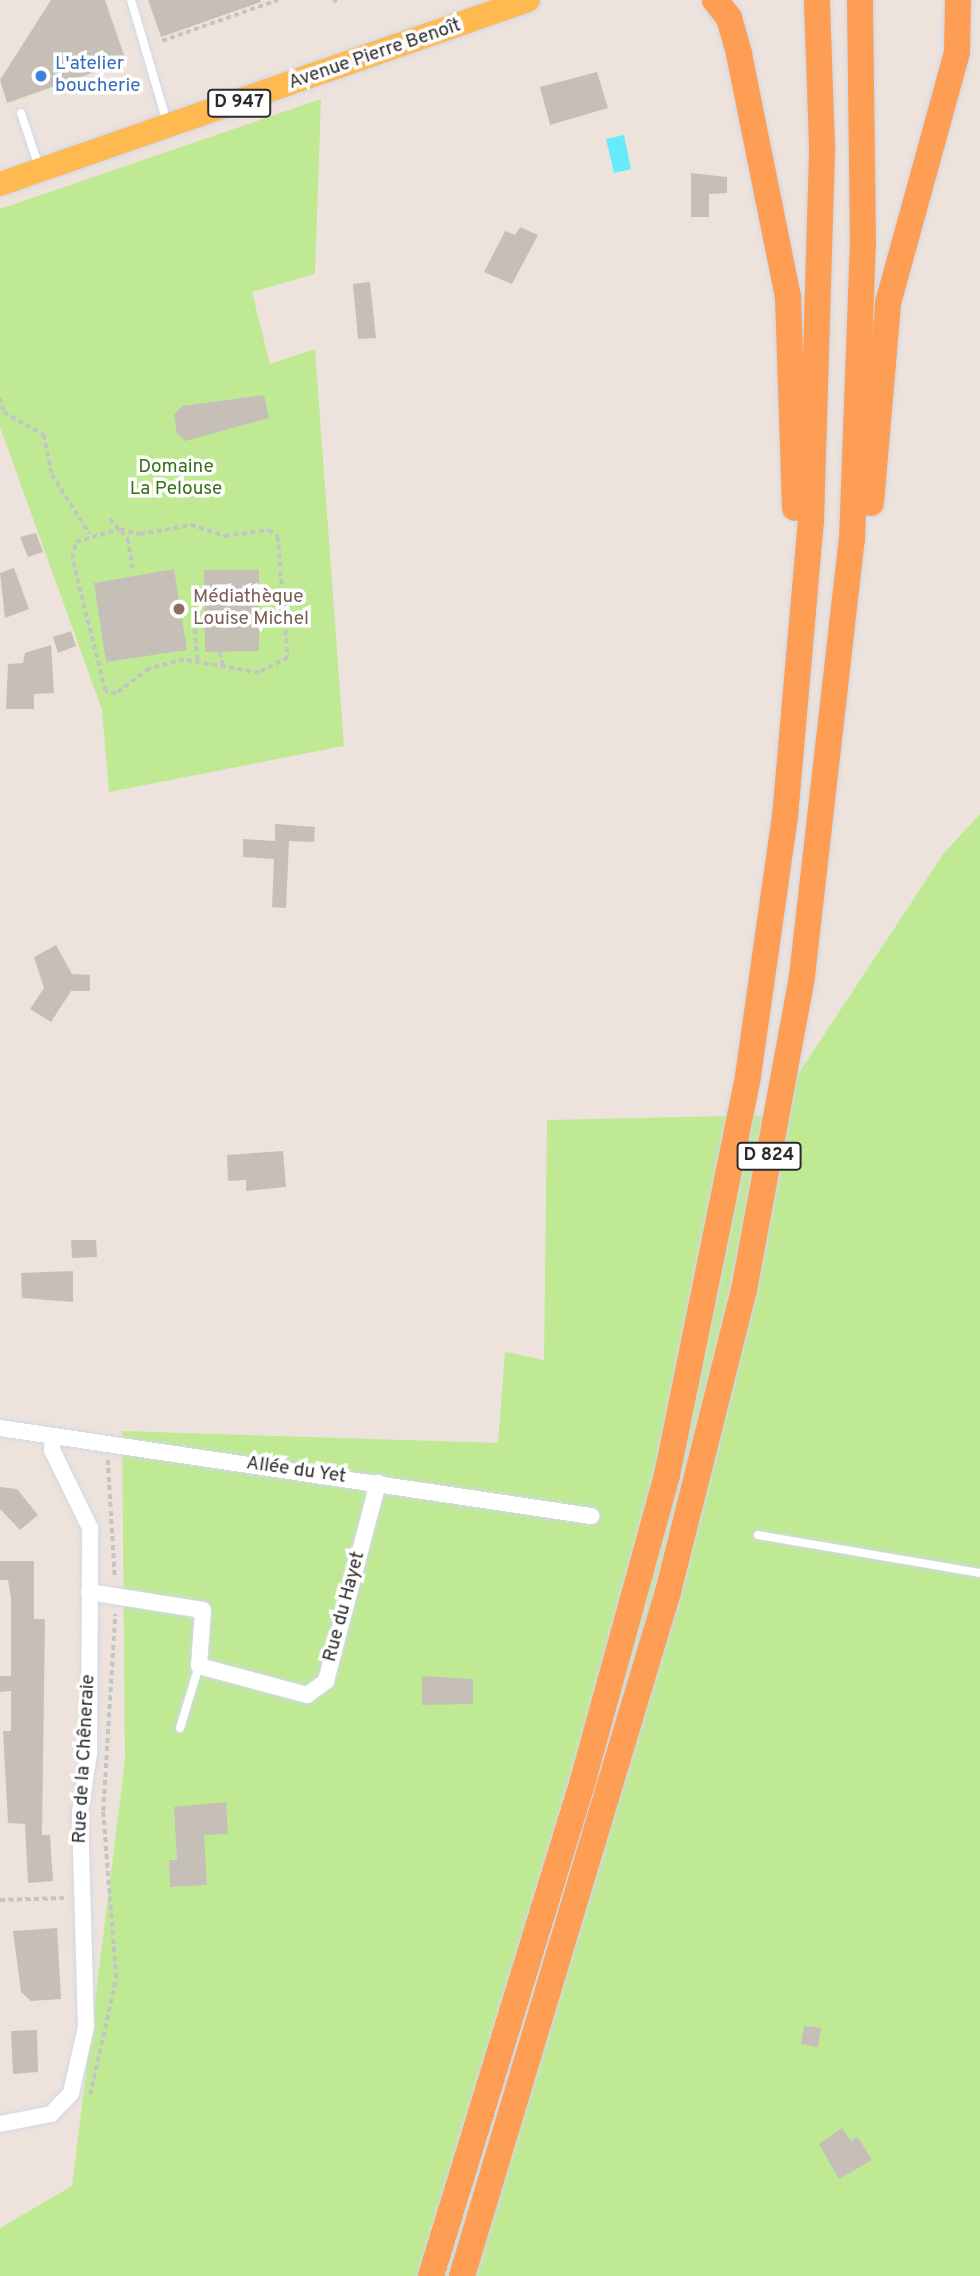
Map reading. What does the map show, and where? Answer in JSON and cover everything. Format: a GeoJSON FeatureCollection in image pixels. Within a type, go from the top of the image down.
{"type":"FeatureCollection","features":[{"type":"Feature","properties":{"kind":"highway"},"geometry":{"type":"LineString","coordinates":[[715,0],[729,18],[742,65],[788,297],[799,661]]}},
{"type":"Feature","properties":{"kind":"highway","name":"D 824"},"geometry":{"type":"LineString","coordinates":[[431,2276],[582,1784],[667,1475],[766,971],[799,661],[818,344],[817,0]]}},
{"type":"Feature","properties":{"kind":"highway","name":"D 824"},"geometry":{"type":"LineString","coordinates":[[462,2276],[664,1605],[728,1357],[802,976],[830,768],[857,446],[864,232],[860,0]]}},
{"type":"Feature","properties":{"kind":"highway"},"geometry":{"type":"LineString","coordinates":[[830,768],[861,625],[888,303],[957,52],[958,0]]}},
{"type":"Feature","properties":{"kind":"main road","name":"Avenue Pierre Benoît"},"geometry":{"type":"LineString","coordinates":[[0,184],[169,128],[519,4],[540,0]]}},
{"type":"Feature","properties":{"kind":"street","name":"Allée du Yet"},"geometry":{"type":"LineString","coordinates":[[0,1428],[591,1517]]}},
{"type":"Feature","properties":{"kind":"street","name":"Rue de la Chêneraie"},"geometry":{"type":"LineString","coordinates":[[0,2124],[51,2114],[71,2093],[86,2027],[82,1896],[90,1528],[52,1450],[53,1436]]}},
{"type":"Feature","properties":{"kind":"street","name":"Rue du Hayet"},"geometry":{"type":"LineString","coordinates":[[199,1666],[307,1695],[326,1681],[378,1483]]}},
{"type":"Feature","properties":{"kind":"street"},"geometry":{"type":"LineString","coordinates":[[89,1592],[203,1610],[199,1666]]}},
{"type":"Feature","properties":{"kind":"lane"},"geometry":{"type":"LineString","coordinates":[[131,0],[169,128]]}},
{"type":"Feature","properties":{"kind":"lane"},"geometry":{"type":"LineString","coordinates":[[21,113],[40,171]]}},
{"type":"Feature","properties":{"kind":"lane"},"geometry":{"type":"LineString","coordinates":[[758,1535],[980,1573]]}},
{"type":"Feature","properties":{"kind":"lane"},"geometry":{"type":"LineString","coordinates":[[180,1728],[199,1666]]}},
{"type":"Feature","properties":{"kind":"path"},"geometry":{"type":"LineString","coordinates":[[162,41],[278,0]]}},
{"type":"Feature","properties":{"kind":"path"},"geometry":{"type":"LineString","coordinates":[[0,398],[4,412],[44,435],[52,475],[90,534]]}},
{"type":"Feature","properties":{"kind":"path"},"geometry":{"type":"LineString","coordinates":[[110,519],[120,529],[133,569]]}},
{"type":"Feature","properties":{"kind":"path"},"geometry":{"type":"LineString","coordinates":[[191,525],[225,536],[269,530],[278,537],[288,658],[259,673],[198,661],[149,669],[116,694],[99,684],[72,558],[76,542],[90,534],[120,529],[140,534],[191,525]]}},
{"type":"Feature","properties":{"kind":"path"},"geometry":{"type":"LineString","coordinates":[[194,621],[198,661]]}},
{"type":"Feature","properties":{"kind":"path"},"geometry":{"type":"LineString","coordinates":[[220,652],[223,666]]}},
{"type":"Feature","properties":{"kind":"path"},"geometry":{"type":"LineString","coordinates":[[84,2104],[106,2042],[116,1978],[103,1811],[115,1702],[112,1479],[107,1458],[92,1442]]}},
{"type":"Feature","properties":{"kind":"path"},"geometry":{"type":"LineString","coordinates":[[0,1900],[82,1896]]}},
{"type":"Feature","properties":{"kind":"green space","name":"Domaine La Pelouse"},"geometry":{"type":"Polygon","coordinates":[[[321,99],[315,274],[252,292],[270,364],[315,349],[344,746],[109,792],[102,710],[0,427],[0,209],[321,99]]]}},
{"type":"Feature","properties":{"kind":"green space"},"geometry":{"type":"Polygon","coordinates":[[[980,814],[980,2276],[0,2276],[0,2228],[72,2186],[125,1761],[122,1431],[498,1443],[505,1352],[544,1360],[547,1120],[771,1115],[944,853],[980,814]]]}},
{"type":"Feature","properties":{"kind":"water"},"geometry":{"type":"Polygon","coordinates":[[[624,135],[631,169],[614,173],[606,139],[624,135]]]}},
{"type":"Feature","properties":{"kind":"building"},"geometry":{"type":"Polygon","coordinates":[[[51,0],[105,0],[126,61],[7,103],[0,80],[51,0]]]}},
{"type":"Feature","properties":{"kind":"building"},"geometry":{"type":"Polygon","coordinates":[[[148,0],[260,0],[261,2],[161,37],[148,0]]]}},
{"type":"Feature","properties":{"kind":"building"},"geometry":{"type":"Polygon","coordinates":[[[597,72],[608,108],[550,125],[540,87],[597,72]]]}},
{"type":"Feature","properties":{"kind":"building"},"geometry":{"type":"Polygon","coordinates":[[[691,173],[727,177],[727,193],[709,194],[709,217],[691,217],[691,173]]]}},
{"type":"Feature","properties":{"kind":"building"},"geometry":{"type":"Polygon","coordinates":[[[520,227],[538,235],[512,284],[484,272],[505,231],[515,235],[520,227]]]}},
{"type":"Feature","properties":{"kind":"building"},"geometry":{"type":"Polygon","coordinates":[[[370,282],[376,338],[358,339],[353,284],[370,282]]]}},
{"type":"Feature","properties":{"kind":"building"},"geometry":{"type":"Polygon","coordinates":[[[264,395],[269,418],[185,441],[177,434],[174,415],[182,406],[264,395]]]}},
{"type":"Feature","properties":{"kind":"building"},"geometry":{"type":"Polygon","coordinates":[[[36,533],[43,552],[28,557],[20,537],[36,533]]]}},
{"type":"Feature","properties":{"kind":"building"},"geometry":{"type":"Polygon","coordinates":[[[14,568],[29,609],[5,618],[0,573],[14,568]]]}},
{"type":"Feature","properties":{"kind":"building"},"geometry":{"type":"Polygon","coordinates":[[[174,569],[187,650],[106,662],[94,583],[174,569]]]}},
{"type":"Feature","properties":{"kind":"building"},"geometry":{"type":"Polygon","coordinates":[[[204,570],[259,570],[259,651],[205,652],[204,570]]]}},
{"type":"Feature","properties":{"kind":"building"},"geometry":{"type":"Polygon","coordinates":[[[71,631],[76,646],[58,653],[53,637],[71,631]]]}},
{"type":"Feature","properties":{"kind":"building"},"geometry":{"type":"Polygon","coordinates":[[[51,645],[54,693],[34,694],[34,709],[6,709],[8,664],[23,663],[25,653],[51,645]]]}},
{"type":"Feature","properties":{"kind":"building"},"geometry":{"type":"Polygon","coordinates":[[[275,824],[315,827],[314,842],[289,841],[286,908],[272,907],[274,859],[243,857],[243,839],[275,841],[275,824]]]}},
{"type":"Feature","properties":{"kind":"building"},"geometry":{"type":"Polygon","coordinates":[[[56,945],[72,974],[90,975],[90,991],[71,991],[51,1022],[30,1009],[44,988],[34,957],[56,945]]]}},
{"type":"Feature","properties":{"kind":"building"},"geometry":{"type":"Polygon","coordinates":[[[283,1151],[286,1187],[246,1191],[246,1180],[228,1181],[227,1155],[283,1151]]]}},
{"type":"Feature","properties":{"kind":"building"},"geometry":{"type":"Polygon","coordinates":[[[71,1240],[96,1240],[97,1257],[72,1258],[71,1240]]]}},
{"type":"Feature","properties":{"kind":"building"},"geometry":{"type":"Polygon","coordinates":[[[73,1271],[73,1302],[22,1298],[21,1273],[73,1271]]]}},
{"type":"Feature","properties":{"kind":"building"},"geometry":{"type":"Polygon","coordinates":[[[0,1487],[17,1489],[38,1515],[20,1530],[0,1509],[0,1487]]]}},
{"type":"Feature","properties":{"kind":"building"},"geometry":{"type":"Polygon","coordinates":[[[0,1561],[34,1561],[34,1619],[45,1619],[42,1835],[50,1835],[53,1881],[28,1883],[25,1824],[8,1823],[3,1731],[11,1731],[11,1691],[0,1692],[0,1676],[11,1676],[11,1598],[8,1580],[0,1580],[0,1561]]]}},
{"type":"Feature","properties":{"kind":"building"},"geometry":{"type":"Polygon","coordinates":[[[422,1676],[473,1679],[473,1704],[422,1705],[422,1676]]]}},
{"type":"Feature","properties":{"kind":"building"},"geometry":{"type":"Polygon","coordinates":[[[226,1802],[228,1834],[204,1835],[207,1885],[170,1887],[169,1860],[177,1860],[174,1807],[226,1802]]]}},
{"type":"Feature","properties":{"kind":"building"},"geometry":{"type":"Polygon","coordinates":[[[57,1928],[61,1999],[31,2001],[21,1992],[13,1931],[57,1928]]]}},
{"type":"Feature","properties":{"kind":"building"},"geometry":{"type":"Polygon","coordinates":[[[804,2026],[821,2028],[818,2047],[801,2044],[804,2026]]]}},
{"type":"Feature","properties":{"kind":"building"},"geometry":{"type":"Polygon","coordinates":[[[37,2030],[38,2072],[13,2074],[11,2031],[37,2030]]]}},
{"type":"Feature","properties":{"kind":"building"},"geometry":{"type":"Polygon","coordinates":[[[842,2128],[851,2141],[858,2137],[872,2160],[839,2179],[819,2144],[842,2128]]]}},
{"type":"Feature","properties":{"kind":"place","name":"L'atelier boucherie"},"geometry":{"type":"Point","coordinates":[41,76]}},
{"type":"Feature","properties":{"kind":"place","name":"Médiathèque Louise Michel"},"geometry":{"type":"Point","coordinates":[179,609]}}]}
